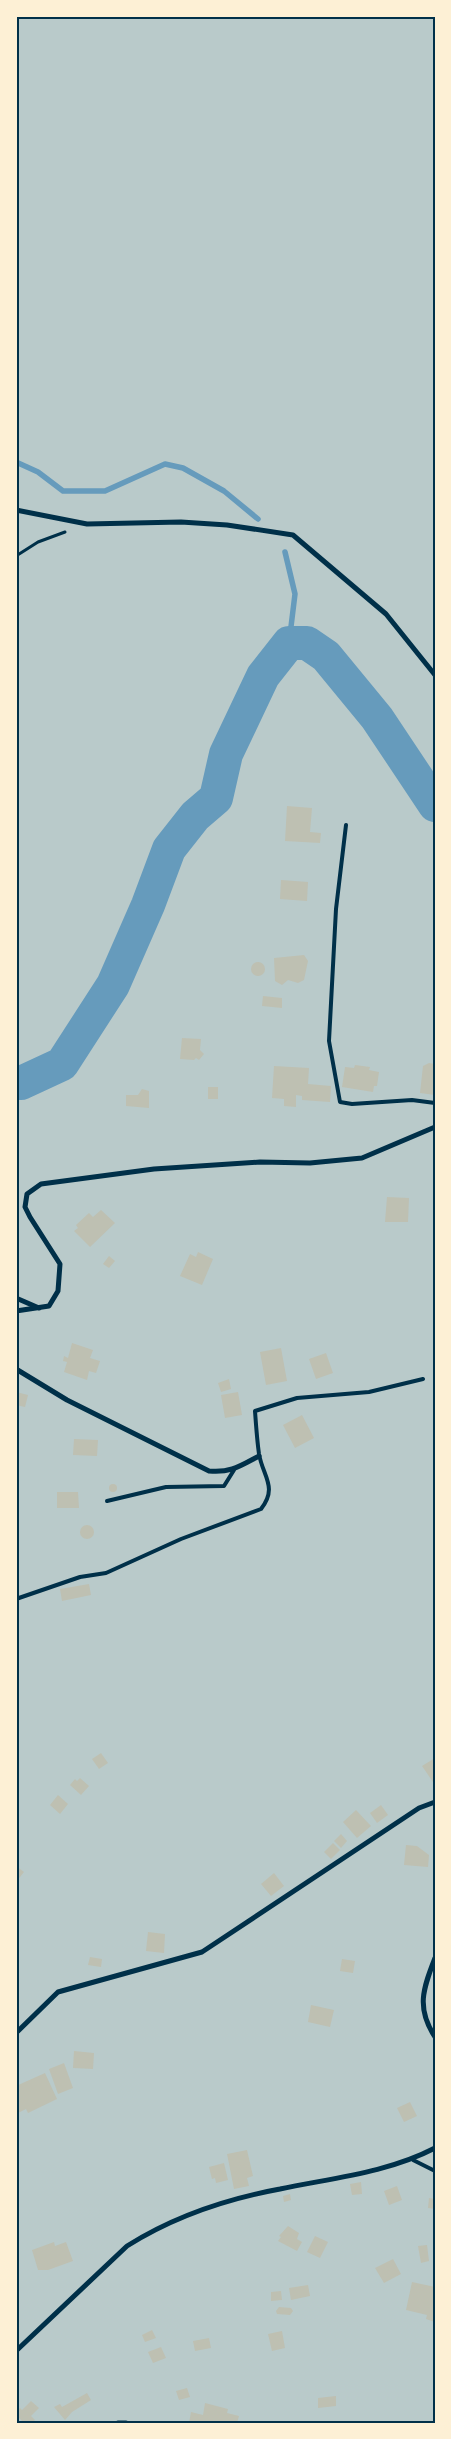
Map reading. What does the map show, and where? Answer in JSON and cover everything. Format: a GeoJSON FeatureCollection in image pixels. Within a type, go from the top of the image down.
{"type":"FeatureCollection","features":[{"type":"Feature","properties":{"kind":"street"},"geometry":{"type":"LineString","coordinates":[[16,510],[87,524],[181,522],[227,525],[293,535],[386,614],[435,675]]}},
{"type":"Feature","properties":{"kind":"street"},"geometry":{"type":"LineString","coordinates":[[16,1311],[49,1306],[58,1291],[60,1264],[38,1234],[25,1207],[27,1194],[40,1184],[154,1169],[260,1162],[310,1163],[362,1158],[435,1127]]}},
{"type":"Feature","properties":{"kind":"street"},"geometry":{"type":"LineString","coordinates":[[16,1298],[39,1308]]}},
{"type":"Feature","properties":{"kind":"street"},"geometry":{"type":"LineString","coordinates":[[16,1369],[67,1400],[191,1464],[209,1471],[224,1473],[234,1470],[260,1456]]}},
{"type":"Feature","properties":{"kind":"street"},"geometry":{"type":"LineString","coordinates":[[16,2033],[58,1992],[202,1952],[419,1808],[435,1802]]}},
{"type":"Feature","properties":{"kind":"street"},"geometry":{"type":"LineString","coordinates":[[435,1958],[424,1986],[422,2000],[426,2023],[435,2037]]}},
{"type":"Feature","properties":{"kind":"street"},"geometry":{"type":"LineString","coordinates":[[16,2351],[127,2246],[145,2235],[212,2205],[277,2189],[380,2169],[413,2160],[435,2148]]}},
{"type":"Feature","properties":{"kind":"street"},"geometry":{"type":"LineString","coordinates":[[118,2423],[126,2423]]}},
{"type":"Feature","properties":{"kind":"lane"},"geometry":{"type":"LineString","coordinates":[[346,825],[336,910],[329,1041],[340,1102],[352,1104],[412,1100],[435,1103]]}},
{"type":"Feature","properties":{"kind":"lane"},"geometry":{"type":"LineString","coordinates":[[16,1599],[80,1576],[106,1573],[180,1539],[261,1509],[268,1500],[269,1488],[260,1456],[256,1411],[297,1398],[369,1392],[423,1379]]}},
{"type":"Feature","properties":{"kind":"lane"},"geometry":{"type":"LineString","coordinates":[[107,1501],[166,1487],[224,1486],[234,1470]]}},
{"type":"Feature","properties":{"kind":"lane"},"geometry":{"type":"LineString","coordinates":[[413,2160],[435,2171]]}},
{"type":"Feature","properties":{"kind":"path"},"geometry":{"type":"LineString","coordinates":[[16,556],[38,542],[87,524]]}},
{"type":"Feature","properties":{"kind":"shaded area"},"geometry":{"type":"Polygon","coordinates":[[[16,16],[435,16],[435,2423],[16,2423],[16,16]]]}},
{"type":"Feature","properties":{"kind":"building"},"geometry":{"type":"Polygon","coordinates":[[[287,806],[312,808],[310,832],[321,833],[320,843],[285,841],[287,806]]]}},
{"type":"Feature","properties":{"kind":"building"},"geometry":{"type":"Polygon","coordinates":[[[281,880],[308,882],[307,901],[280,899],[281,880]]]}},
{"type":"Feature","properties":{"kind":"building"},"geometry":{"type":"Polygon","coordinates":[[[304,955],[308,961],[304,980],[298,983],[288,980],[282,985],[275,981],[274,958],[304,955]]]}},
{"type":"Feature","properties":{"kind":"building"},"geometry":{"type":"Polygon","coordinates":[[[258,962],[263,964],[265,969],[263,974],[258,976],[253,974],[251,969],[253,964],[258,962]]]}},
{"type":"Feature","properties":{"kind":"building"},"geometry":{"type":"Polygon","coordinates":[[[263,996],[282,998],[282,1008],[262,1006],[263,996]]]}},
{"type":"Feature","properties":{"kind":"building"},"geometry":{"type":"Polygon","coordinates":[[[182,1038],[201,1039],[200,1050],[204,1054],[199,1060],[196,1058],[194,1060],[180,1059],[182,1038]]]}},
{"type":"Feature","properties":{"kind":"building"},"geometry":{"type":"Polygon","coordinates":[[[429,1063],[435,1064],[435,1095],[420,1093],[423,1066],[429,1063]]]}},
{"type":"Feature","properties":{"kind":"building"},"geometry":{"type":"Polygon","coordinates":[[[355,1065],[370,1067],[369,1070],[379,1072],[377,1086],[374,1086],[373,1092],[342,1087],[345,1067],[354,1068],[355,1065]]]}},
{"type":"Feature","properties":{"kind":"building"},"geometry":{"type":"Polygon","coordinates":[[[274,1066],[309,1068],[308,1084],[331,1086],[330,1102],[302,1100],[302,1096],[296,1095],[296,1107],[284,1106],[284,1099],[272,1098],[274,1066]]]}},
{"type":"Feature","properties":{"kind":"building"},"geometry":{"type":"Polygon","coordinates":[[[208,1087],[218,1087],[218,1099],[208,1099],[208,1087]]]}},
{"type":"Feature","properties":{"kind":"building"},"geometry":{"type":"Polygon","coordinates":[[[142,1089],[149,1091],[149,1108],[126,1106],[126,1095],[138,1095],[142,1089]]]}},
{"type":"Feature","properties":{"kind":"building"},"geometry":{"type":"Polygon","coordinates":[[[387,1197],[409,1198],[408,1222],[385,1222],[387,1197]]]}},
{"type":"Feature","properties":{"kind":"building"},"geometry":{"type":"Polygon","coordinates":[[[101,1210],[115,1223],[90,1247],[74,1231],[78,1228],[76,1225],[89,1213],[93,1217],[101,1210]]]}},
{"type":"Feature","properties":{"kind":"building"},"geometry":{"type":"Polygon","coordinates":[[[198,1252],[213,1259],[202,1285],[180,1276],[190,1254],[196,1257],[198,1252]]]}},
{"type":"Feature","properties":{"kind":"building"},"geometry":{"type":"Polygon","coordinates":[[[109,1256],[115,1261],[109,1268],[103,1264],[109,1256]]]}},
{"type":"Feature","properties":{"kind":"building"},"geometry":{"type":"Polygon","coordinates":[[[72,1343],[93,1350],[90,1358],[100,1361],[96,1373],[89,1371],[87,1380],[64,1372],[67,1362],[63,1361],[64,1356],[68,1358],[72,1343]]]}},
{"type":"Feature","properties":{"kind":"building"},"geometry":{"type":"Polygon","coordinates":[[[281,1348],[287,1381],[266,1385],[260,1352],[281,1348]]]}},
{"type":"Feature","properties":{"kind":"building"},"geometry":{"type":"Polygon","coordinates":[[[326,1353],[333,1373],[316,1379],[309,1359],[326,1353]]]}},
{"type":"Feature","properties":{"kind":"building"},"geometry":{"type":"Polygon","coordinates":[[[229,1379],[231,1389],[221,1392],[218,1383],[229,1379]]]}},
{"type":"Feature","properties":{"kind":"building"},"geometry":{"type":"Polygon","coordinates":[[[16,1392],[28,1395],[25,1407],[16,1405],[16,1392]]]}},
{"type":"Feature","properties":{"kind":"building"},"geometry":{"type":"Polygon","coordinates":[[[238,1392],[242,1415],[225,1418],[221,1395],[238,1392]]]}},
{"type":"Feature","properties":{"kind":"building"},"geometry":{"type":"Polygon","coordinates":[[[302,1415],[314,1438],[295,1448],[283,1425],[302,1415]]]}},
{"type":"Feature","properties":{"kind":"building"},"geometry":{"type":"Polygon","coordinates":[[[74,1439],[98,1440],[97,1456],[73,1455],[74,1439]]]}},
{"type":"Feature","properties":{"kind":"building"},"geometry":{"type":"Polygon","coordinates":[[[113,1484],[117,1488],[113,1492],[109,1488],[113,1484]]]}},
{"type":"Feature","properties":{"kind":"building"},"geometry":{"type":"Polygon","coordinates":[[[57,1492],[78,1492],[79,1508],[57,1508],[57,1492]]]}},
{"type":"Feature","properties":{"kind":"building"},"geometry":{"type":"Polygon","coordinates":[[[87,1525],[92,1527],[94,1532],[92,1537],[87,1539],[82,1537],[80,1532],[82,1527],[87,1525]]]}},
{"type":"Feature","properties":{"kind":"building"},"geometry":{"type":"Polygon","coordinates":[[[89,1584],[91,1595],[62,1601],[60,1589],[89,1584]]]}},
{"type":"Feature","properties":{"kind":"building"},"geometry":{"type":"Polygon","coordinates":[[[101,1753],[108,1763],[99,1769],[92,1759],[101,1753]]]}},
{"type":"Feature","properties":{"kind":"building"},"geometry":{"type":"Polygon","coordinates":[[[435,1758],[435,1785],[422,1766],[435,1758]]]}},
{"type":"Feature","properties":{"kind":"building"},"geometry":{"type":"Polygon","coordinates":[[[80,1778],[89,1786],[81,1795],[70,1785],[75,1779],[77,1781],[80,1778]]]}},
{"type":"Feature","properties":{"kind":"building"},"geometry":{"type":"Polygon","coordinates":[[[58,1795],[68,1804],[60,1814],[50,1805],[58,1795]]]}},
{"type":"Feature","properties":{"kind":"building"},"geometry":{"type":"Polygon","coordinates":[[[381,1805],[388,1815],[377,1823],[370,1813],[381,1805]]]}},
{"type":"Feature","properties":{"kind":"building"},"geometry":{"type":"Polygon","coordinates":[[[356,1810],[371,1826],[357,1838],[343,1822],[356,1810]]]}},
{"type":"Feature","properties":{"kind":"building"},"geometry":{"type":"Polygon","coordinates":[[[341,1834],[347,1841],[341,1848],[334,1841],[341,1834]]]}},
{"type":"Feature","properties":{"kind":"building"},"geometry":{"type":"Polygon","coordinates":[[[333,1843],[340,1850],[331,1859],[324,1852],[333,1843]]]}},
{"type":"Feature","properties":{"kind":"building"},"geometry":{"type":"Polygon","coordinates":[[[406,1845],[417,1846],[429,1855],[428,1867],[404,1865],[406,1845]]]}},
{"type":"Feature","properties":{"kind":"building"},"geometry":{"type":"Polygon","coordinates":[[[16,1866],[24,1872],[16,1882],[16,1866]]]}},
{"type":"Feature","properties":{"kind":"building"},"geometry":{"type":"Polygon","coordinates":[[[274,1873],[284,1886],[271,1896],[261,1884],[274,1873]]]}},
{"type":"Feature","properties":{"kind":"building"},"geometry":{"type":"Polygon","coordinates":[[[148,1932],[165,1934],[164,1953],[146,1951],[148,1932]]]}},
{"type":"Feature","properties":{"kind":"building"},"geometry":{"type":"Polygon","coordinates":[[[90,1957],[102,1959],[101,1967],[88,1965],[90,1957]]]}},
{"type":"Feature","properties":{"kind":"building"},"geometry":{"type":"Polygon","coordinates":[[[342,1959],[355,1961],[353,1973],[340,1971],[342,1959]]]}},
{"type":"Feature","properties":{"kind":"building"},"geometry":{"type":"Polygon","coordinates":[[[311,2005],[334,2010],[330,2027],[308,2022],[311,2005]]]}},
{"type":"Feature","properties":{"kind":"building"},"geometry":{"type":"Polygon","coordinates":[[[74,2051],[94,2053],[93,2069],[73,2068],[74,2051]]]}},
{"type":"Feature","properties":{"kind":"building"},"geometry":{"type":"Polygon","coordinates":[[[64,2063],[73,2088],[58,2094],[49,2069],[64,2063]]]}},
{"type":"Feature","properties":{"kind":"building"},"geometry":{"type":"Polygon","coordinates":[[[45,2073],[57,2099],[28,2113],[26,2109],[16,2114],[16,2086],[45,2073]]]}},
{"type":"Feature","properties":{"kind":"building"},"geometry":{"type":"Polygon","coordinates":[[[410,2102],[417,2116],[404,2122],[397,2108],[410,2102]]]}},
{"type":"Feature","properties":{"kind":"building"},"geometry":{"type":"Polygon","coordinates":[[[247,2150],[253,2176],[247,2178],[249,2186],[234,2189],[227,2154],[247,2150]]]}},
{"type":"Feature","properties":{"kind":"building"},"geometry":{"type":"Polygon","coordinates":[[[224,2163],[228,2180],[216,2183],[215,2178],[212,2179],[209,2167],[224,2163]]]}},
{"type":"Feature","properties":{"kind":"building"},"geometry":{"type":"Polygon","coordinates":[[[361,2182],[362,2194],[352,2195],[350,2184],[361,2182]]]}},
{"type":"Feature","properties":{"kind":"building"},"geometry":{"type":"Polygon","coordinates":[[[397,2186],[402,2200],[389,2205],[384,2191],[397,2186]]]}},
{"type":"Feature","properties":{"kind":"building"},"geometry":{"type":"Polygon","coordinates":[[[290,2194],[291,2200],[284,2202],[283,2196],[290,2194]]]}},
{"type":"Feature","properties":{"kind":"building"},"geometry":{"type":"Polygon","coordinates":[[[429,2198],[435,2199],[435,2209],[428,2208],[429,2198]]]}},
{"type":"Feature","properties":{"kind":"building"},"geometry":{"type":"Polygon","coordinates":[[[288,2226],[299,2233],[297,2239],[302,2242],[297,2251],[278,2241],[281,2237],[279,2236],[288,2226]]]}},
{"type":"Feature","properties":{"kind":"building"},"geometry":{"type":"Polygon","coordinates":[[[315,2236],[328,2242],[320,2258],[307,2252],[315,2236]]]}},
{"type":"Feature","properties":{"kind":"building"},"geometry":{"type":"Polygon","coordinates":[[[54,2242],[55,2246],[66,2242],[73,2261],[48,2270],[38,2270],[32,2250],[54,2242]]]}},
{"type":"Feature","properties":{"kind":"building"},"geometry":{"type":"Polygon","coordinates":[[[427,2245],[429,2261],[421,2263],[418,2246],[427,2245]]]}},
{"type":"Feature","properties":{"kind":"building"},"geometry":{"type":"Polygon","coordinates":[[[393,2259],[401,2274],[384,2283],[375,2268],[393,2259]]]}},
{"type":"Feature","properties":{"kind":"building"},"geometry":{"type":"Polygon","coordinates":[[[412,2282],[435,2287],[435,2322],[426,2319],[427,2315],[406,2310],[412,2282]]]}},
{"type":"Feature","properties":{"kind":"building"},"geometry":{"type":"Polygon","coordinates":[[[308,2285],[310,2296],[291,2300],[289,2288],[308,2285]]]}},
{"type":"Feature","properties":{"kind":"building"},"geometry":{"type":"Polygon","coordinates":[[[281,2291],[282,2300],[271,2301],[271,2292],[281,2291]]]}},
{"type":"Feature","properties":{"kind":"building"},"geometry":{"type":"Polygon","coordinates":[[[279,2307],[291,2308],[293,2311],[290,2315],[277,2314],[276,2311],[279,2307]]]}},
{"type":"Feature","properties":{"kind":"building"},"geometry":{"type":"Polygon","coordinates":[[[152,2330],[156,2338],[145,2342],[142,2335],[152,2330]]]}},
{"type":"Feature","properties":{"kind":"building"},"geometry":{"type":"Polygon","coordinates":[[[282,2331],[285,2348],[272,2351],[268,2334],[282,2331]]]}},
{"type":"Feature","properties":{"kind":"building"},"geometry":{"type":"Polygon","coordinates":[[[209,2338],[211,2348],[195,2351],[193,2341],[209,2338]]]}},
{"type":"Feature","properties":{"kind":"building"},"geometry":{"type":"Polygon","coordinates":[[[161,2347],[166,2358],[153,2363],[148,2352],[161,2347]]]}},
{"type":"Feature","properties":{"kind":"building"},"geometry":{"type":"Polygon","coordinates":[[[187,2388],[190,2397],[179,2400],[176,2391],[187,2388]]]}},
{"type":"Feature","properties":{"kind":"building"},"geometry":{"type":"Polygon","coordinates":[[[87,2393],[91,2400],[72,2412],[65,2420],[54,2407],[60,2404],[62,2407],[87,2393]]]}},
{"type":"Feature","properties":{"kind":"building"},"geometry":{"type":"Polygon","coordinates":[[[336,2396],[336,2406],[318,2408],[318,2398],[336,2396]]]}},
{"type":"Feature","properties":{"kind":"building"},"geometry":{"type":"Polygon","coordinates":[[[31,2401],[39,2408],[31,2416],[35,2420],[32,2423],[24,2423],[16,2415],[16,2412],[20,2408],[22,2410],[31,2401]]]}},
{"type":"Feature","properties":{"kind":"building"},"geometry":{"type":"Polygon","coordinates":[[[205,2403],[228,2409],[227,2413],[239,2416],[237,2423],[189,2423],[191,2412],[203,2415],[205,2403]]]}},
{"type":"Feature","properties":{"kind":"waterway"},"geometry":{"type":"LineString","coordinates":[[16,462],[38,472],[63,491],[105,491],[165,464],[183,468],[224,491],[258,519]]}},
{"type":"Feature","properties":{"kind":"waterway"},"geometry":{"type":"LineString","coordinates":[[285,552],[295,594],[289,643]]}},
{"type":"Feature","properties":{"kind":"waterway"},"geometry":{"type":"LineString","coordinates":[[16,1082],[21,1083],[62,1064],[113,985],[148,905],[169,849],[195,816],[216,798],[226,754],[263,676],[289,643],[307,643],[326,656],[377,718],[435,805]]}}]}
